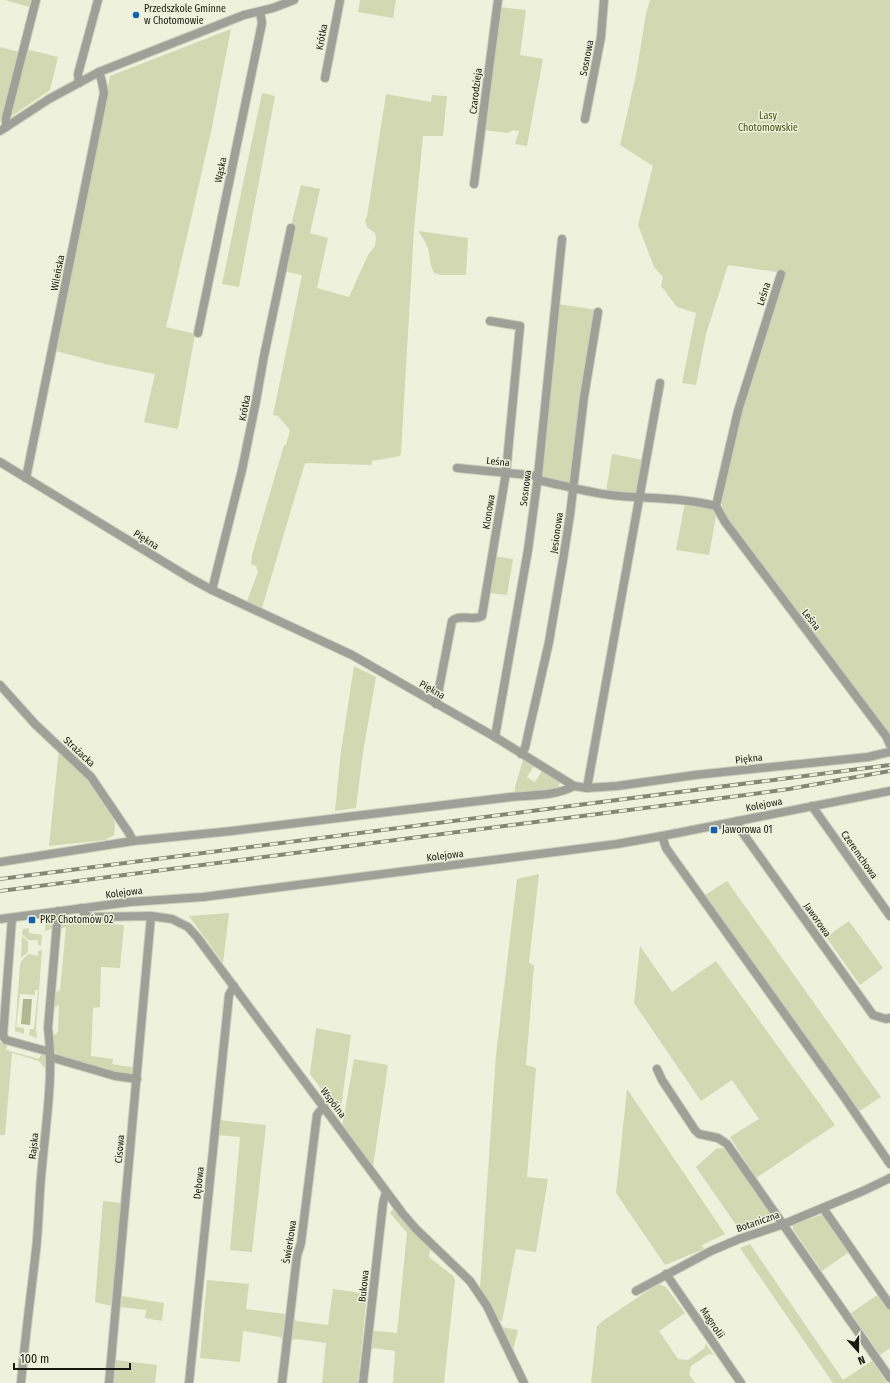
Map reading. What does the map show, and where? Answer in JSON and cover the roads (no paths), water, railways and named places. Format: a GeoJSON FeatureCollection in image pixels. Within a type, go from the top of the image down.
{"type":"FeatureCollection","features":[{"type":"Feature","properties":{"kind":"street"},"geometry":{"type":"LineString","coordinates":[[3,129],[36,0]]}},
{"type":"Feature","properties":{"kind":"street"},"geometry":{"type":"LineString","coordinates":[[79,82],[78,74],[98,0]]}},
{"type":"Feature","properties":{"kind":"street"},"geometry":{"type":"LineString","coordinates":[[3,129],[49,99],[98,72],[244,15],[260,12],[294,0]]}},
{"type":"Feature","properties":{"kind":"street","name":"Krótka"},"geometry":{"type":"LineString","coordinates":[[324,78],[340,0]]}},
{"type":"Feature","properties":{"kind":"street","name":"Czarodzieja"},"geometry":{"type":"LineString","coordinates":[[474,184],[498,0]]}},
{"type":"Feature","properties":{"kind":"street","name":"Sosnowa"},"geometry":{"type":"LineString","coordinates":[[586,119],[601,37],[604,0]]}},
{"type":"Feature","properties":{"kind":"street","name":"Wąska"},"geometry":{"type":"LineString","coordinates":[[198,333],[262,23],[260,12]]}},
{"type":"Feature","properties":{"kind":"street","name":"Wileńska"},"geometry":{"type":"LineString","coordinates":[[26,478],[104,93],[98,72]]}},
{"type":"Feature","properties":{"kind":"street","name":"Krótka"},"geometry":{"type":"LineString","coordinates":[[212,590],[242,470],[291,228]]}},
{"type":"Feature","properties":{"kind":"street","name":"Sosnowa"},"geometry":{"type":"LineString","coordinates":[[495,737],[528,550],[538,478],[562,239]]}},
{"type":"Feature","properties":{"kind":"street","name":"Leśna"},"geometry":{"type":"LineString","coordinates":[[781,274],[738,411],[716,506],[725,522],[886,736],[890,745]]}},
{"type":"Feature","properties":{"kind":"street","name":"Jesionowa"},"geometry":{"type":"LineString","coordinates":[[521,754],[525,748],[549,642],[563,560],[584,397],[598,312]]}},
{"type":"Feature","properties":{"kind":"street","name":"Klonowa"},"geometry":{"type":"LineString","coordinates":[[436,704],[452,620],[461,617],[476,618],[482,616],[506,473],[520,326],[490,321]]}},
{"type":"Feature","properties":{"kind":"street"},"geometry":{"type":"LineString","coordinates":[[587,788],[660,383]]}},
{"type":"Feature","properties":{"kind":"street","name":"Piękna"},"geometry":{"type":"LineString","coordinates":[[0,462],[150,554],[212,590],[352,655],[495,737],[574,786],[587,788],[617,786],[695,775],[868,756],[890,752]]}},
{"type":"Feature","properties":{"kind":"street","name":"Leśna"},"geometry":{"type":"LineString","coordinates":[[457,468],[538,478],[600,494],[687,501],[716,506]]}},
{"type":"Feature","properties":{"kind":"street","name":"Strażacka"},"geometry":{"type":"LineString","coordinates":[[0,686],[35,724],[91,777],[130,833],[133,841]]}},
{"type":"Feature","properties":{"kind":"street"},"geometry":{"type":"LineString","coordinates":[[0,862],[133,841],[232,831],[563,792],[574,786]]}},
{"type":"Feature","properties":{"kind":"street","name":"Kolejowa"},"geometry":{"type":"LineString","coordinates":[[0,919],[156,899],[217,895],[591,847],[662,836],[890,791]]}},
{"type":"Feature","properties":{"kind":"street","name":"Czeremchowa"},"geometry":{"type":"LineString","coordinates":[[812,806],[890,916]]}},
{"type":"Feature","properties":{"kind":"street","name":"Jaworowa"},"geometry":{"type":"LineString","coordinates":[[737,821],[742,832],[872,1015],[886,1019],[890,1018]]}},
{"type":"Feature","properties":{"kind":"street"},"geometry":{"type":"LineString","coordinates":[[662,836],[666,848],[842,1094],[890,1164]]}},
{"type":"Feature","properties":{"kind":"street","name":"Wspólna"},"geometry":{"type":"LineString","coordinates":[[81,908],[85,915],[91,917],[150,916],[172,919],[188,927],[234,986],[386,1192],[416,1229],[470,1281],[487,1306],[524,1383]]}},
{"type":"Feature","properties":{"kind":"street","name":"Rajska"},"geometry":{"type":"LineString","coordinates":[[21,1383],[36,1249],[48,1102],[50,1055],[48,1028],[58,911]]}},
{"type":"Feature","properties":{"kind":"street","name":"Cisowa"},"geometry":{"type":"LineString","coordinates":[[109,1383],[137,1079],[150,916]]}},
{"type":"Feature","properties":{"kind":"street"},"geometry":{"type":"LineString","coordinates":[[12,918],[2,1037],[6,1040],[108,1074],[137,1079]]}},
{"type":"Feature","properties":{"kind":"street","name":"Dębowa"},"geometry":{"type":"LineString","coordinates":[[189,1383],[228,995],[234,986]]}},
{"type":"Feature","properties":{"kind":"street"},"geometry":{"type":"LineString","coordinates":[[657,1069],[662,1080],[694,1130],[699,1134],[718,1138],[726,1144],[784,1224],[890,1378]]}},
{"type":"Feature","properties":{"kind":"street","name":"Świerkowa"},"geometry":{"type":"LineString","coordinates":[[282,1383],[317,1115],[324,1107]]}},
{"type":"Feature","properties":{"kind":"street","name":"Botaniczna"},"geometry":{"type":"LineString","coordinates":[[636,1291],[711,1251],[739,1239],[784,1224],[890,1178]]}},
{"type":"Feature","properties":{"kind":"street","name":"Bukowa"},"geometry":{"type":"LineString","coordinates":[[363,1383],[382,1203],[386,1192]]}},
{"type":"Feature","properties":{"kind":"street"},"geometry":{"type":"LineString","coordinates":[[822,1208],[890,1304]]}},
{"type":"Feature","properties":{"kind":"street","name":"Magnolii"},"geometry":{"type":"LineString","coordinates":[[666,1274],[741,1383]]}},
{"type":"Feature","properties":{"kind":"railway"},"geometry":{"type":"LineString","coordinates":[[0,879],[890,765]]}},
{"type":"Feature","properties":{"kind":"railway"},"geometry":{"type":"LineString","coordinates":[[0,891],[738,796],[789,789],[890,771]]}},
{"type":"Feature","properties":{"kind":"place","name":"Przedszkole Gminne w Chotomowie"},"geometry":{"type":"Point","coordinates":[136,15]}},
{"type":"Feature","properties":{"kind":"place","name":"Jaworowa 01"},"geometry":{"type":"Point","coordinates":[714,830]}},
{"type":"Feature","properties":{"kind":"place","name":"PKP Chotomów 02"},"geometry":{"type":"Point","coordinates":[32,920]}},
{"type":"Feature","properties":{"kind":"park label","name":"Lasy Chotomowskie"},"geometry":{"type":"Point","coordinates":[768,122]}}]}
